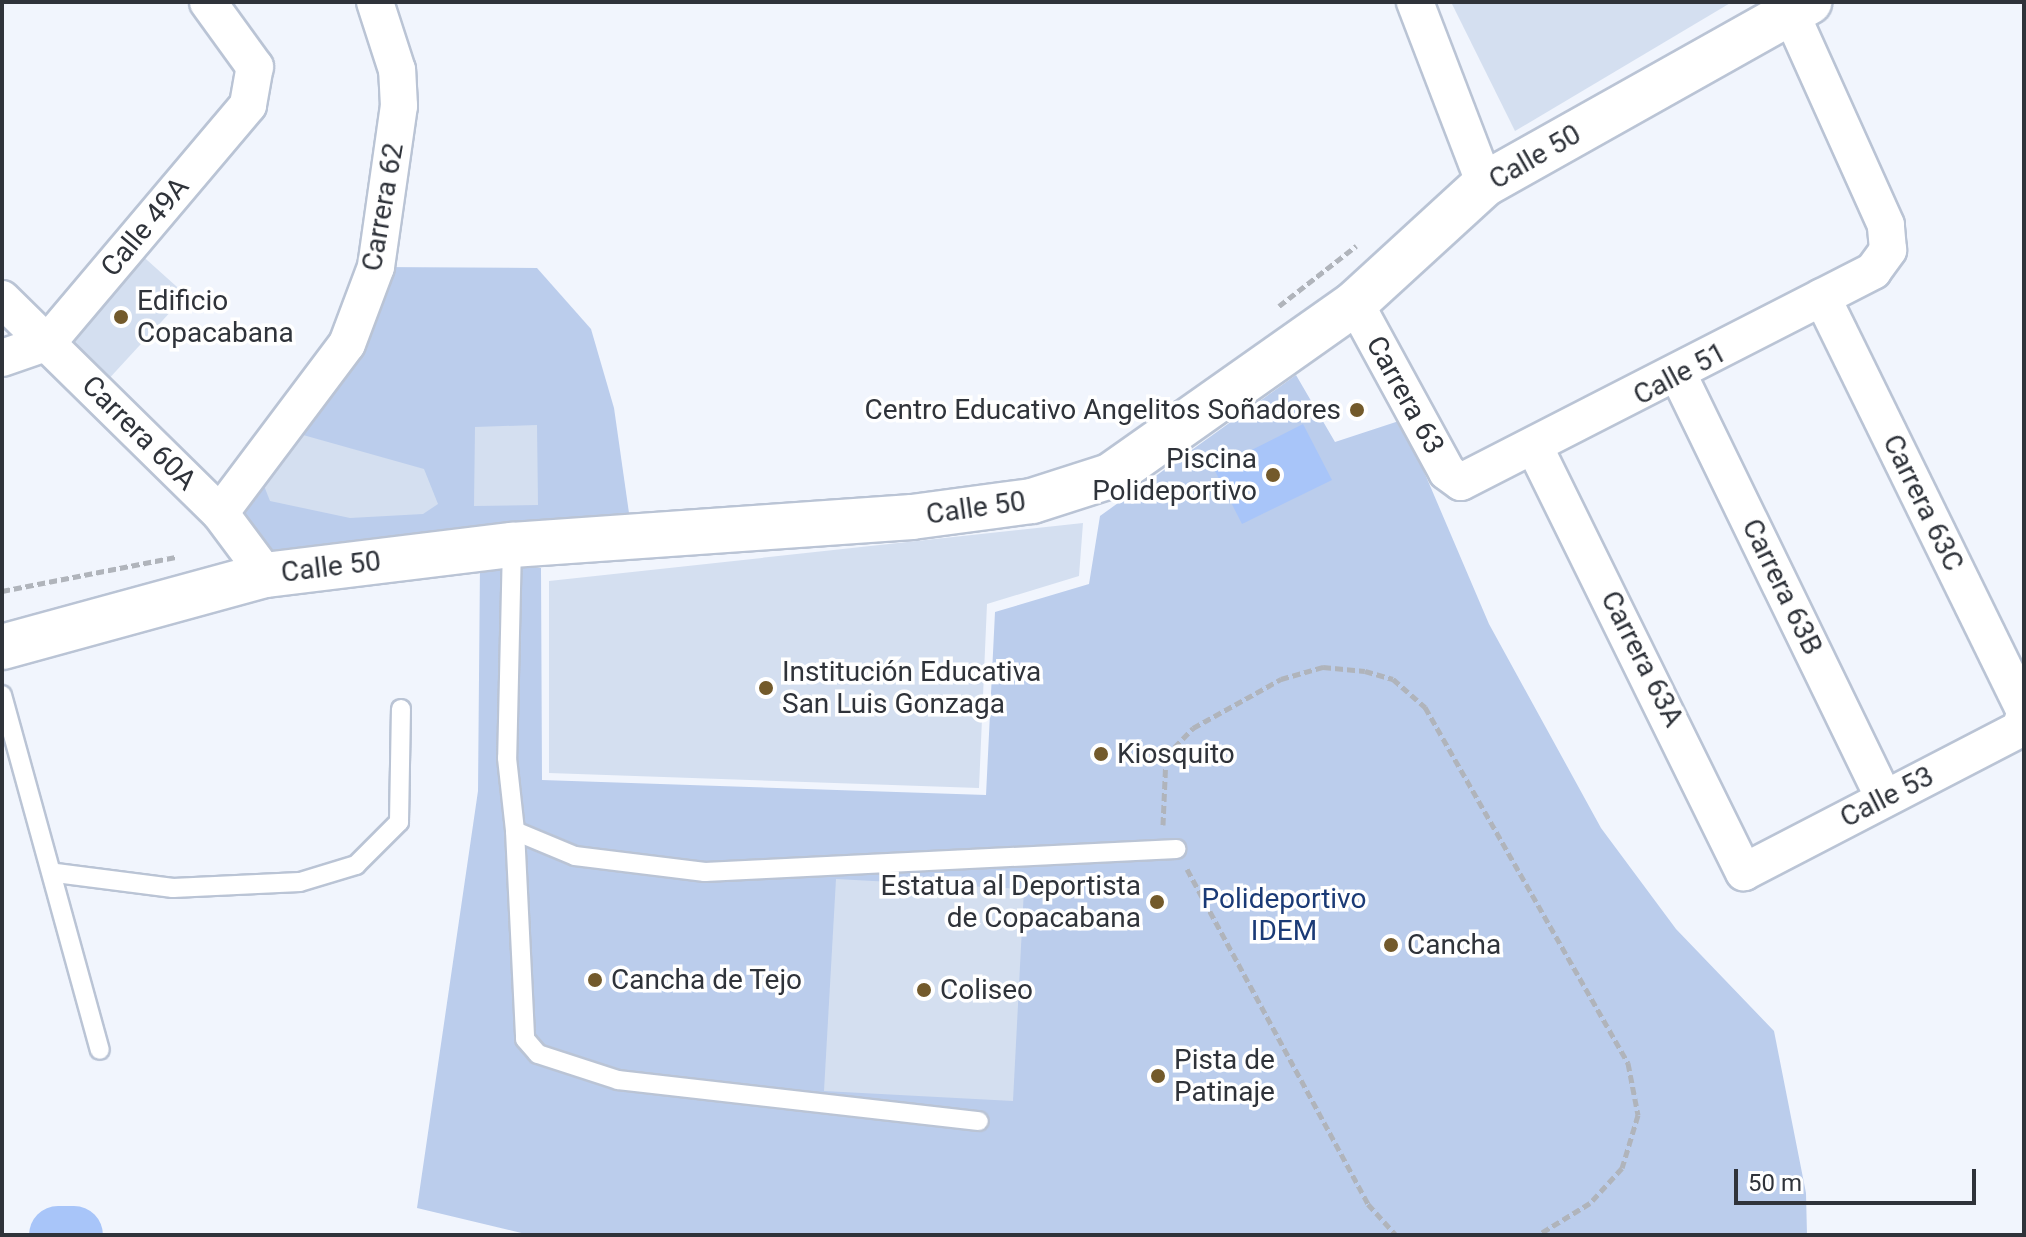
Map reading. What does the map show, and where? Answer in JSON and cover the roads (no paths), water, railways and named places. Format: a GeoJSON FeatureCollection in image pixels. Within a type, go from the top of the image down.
{"type":"FeatureCollection","features":[{"type":"Feature","properties":{"kind":"main road","name":"Calle 50"},"geometry":{"type":"LineString","coordinates":[[2,647],[266,575],[512,545],[912,517],[1032,501],[1110,476],[1355,303],[1485,184],[1800,8]]}},
{"type":"Feature","properties":{"kind":"street","name":"Calle 49A"},"geometry":{"type":"LineString","coordinates":[[48,342],[248,105],[255,67],[208,2]]}},
{"type":"Feature","properties":{"kind":"street","name":"Carrera 62"},"geometry":{"type":"LineString","coordinates":[[220,513],[347,344],[376,267],[399,106],[397,70],[375,2]]}},
{"type":"Feature","properties":{"kind":"street"},"geometry":{"type":"LineString","coordinates":[[1415,2],[1485,184]]}},
{"type":"Feature","properties":{"kind":"street","name":"Calle 51"},"geometry":{"type":"LineString","coordinates":[[1461,482],[1679,376],[1873,271],[1888,250],[1886,225],[1800,8]]}},
{"type":"Feature","properties":{"kind":"street","name":"Carrera 63C"},"geometry":{"type":"LineString","coordinates":[[1822,297],[2024,709]]}},
{"type":"Feature","properties":{"kind":"street","name":"Carrera 60A"},"geometry":{"type":"LineString","coordinates":[[2,299],[220,513],[266,575]]}},
{"type":"Feature","properties":{"kind":"street","name":"Carrera 63"},"geometry":{"type":"LineString","coordinates":[[1355,303],[1447,472],[1461,482]]}},
{"type":"Feature","properties":{"kind":"street"},"geometry":{"type":"LineString","coordinates":[[2,358],[48,342]]}},
{"type":"Feature","properties":{"kind":"street","name":"Carrera 63B"},"geometry":{"type":"LineString","coordinates":[[1679,376],[1884,798]]}},
{"type":"Feature","properties":{"kind":"street","name":"Carrera 63A"},"geometry":{"type":"LineString","coordinates":[[1535,448],[1744,872]]}},
{"type":"Feature","properties":{"kind":"street","name":"Calle 53"},"geometry":{"type":"LineString","coordinates":[[1744,872],[2020,729],[2024,717]]}},
{"type":"Feature","properties":{"kind":"lane"},"geometry":{"type":"LineString","coordinates":[[512,545],[507,758],[515,831],[525,1039],[538,1054],[618,1080],[979,1121]]}},
{"type":"Feature","properties":{"kind":"lane"},"geometry":{"type":"LineString","coordinates":[[2,695],[56,873],[100,1050]]}},
{"type":"Feature","properties":{"kind":"lane"},"geometry":{"type":"LineString","coordinates":[[56,873],[173,888],[300,882],[356,865],[399,822],[401,709]]}},
{"type":"Feature","properties":{"kind":"lane"},"geometry":{"type":"LineString","coordinates":[[515,831],[575,856],[705,872],[1176,849]]}},
{"type":"Feature","properties":{"kind":"waterway"},"geometry":{"type":"LineString","coordinates":[[58,1235],[74,1235]]}},
{"type":"Feature","properties":{"kind":"place","name":"Edificio Copacabana"},"geometry":{"type":"Point","coordinates":[121,317]}},
{"type":"Feature","properties":{"kind":"place","name":"Centro Educativo Angelitos Soñadores"},"geometry":{"type":"Point","coordinates":[1357,410]}},
{"type":"Feature","properties":{"kind":"place","name":"Piscina Polideportivo"},"geometry":{"type":"Point","coordinates":[1273,475]}},
{"type":"Feature","properties":{"kind":"place","name":"Institución Educativa San Luis Gonzaga"},"geometry":{"type":"Point","coordinates":[766,688]}},
{"type":"Feature","properties":{"kind":"place","name":"Kiosquito"},"geometry":{"type":"Point","coordinates":[1101,754]}},
{"type":"Feature","properties":{"kind":"place","name":"Estatua al Deportista de Copacabana"},"geometry":{"type":"Point","coordinates":[1157,902]}},
{"type":"Feature","properties":{"kind":"place","name":"Cancha"},"geometry":{"type":"Point","coordinates":[1391,945]}},
{"type":"Feature","properties":{"kind":"place","name":"Cancha de Tejo"},"geometry":{"type":"Point","coordinates":[595,980]}},
{"type":"Feature","properties":{"kind":"place","name":"Coliseo"},"geometry":{"type":"Point","coordinates":[924,990]}},
{"type":"Feature","properties":{"kind":"place","name":"Pista de Patinaje"},"geometry":{"type":"Point","coordinates":[1158,1076]}},
{"type":"Feature","properties":{"kind":"park label","name":"Polideportivo IDEM"},"geometry":{"type":"Point","coordinates":[1284,915]}}]}
